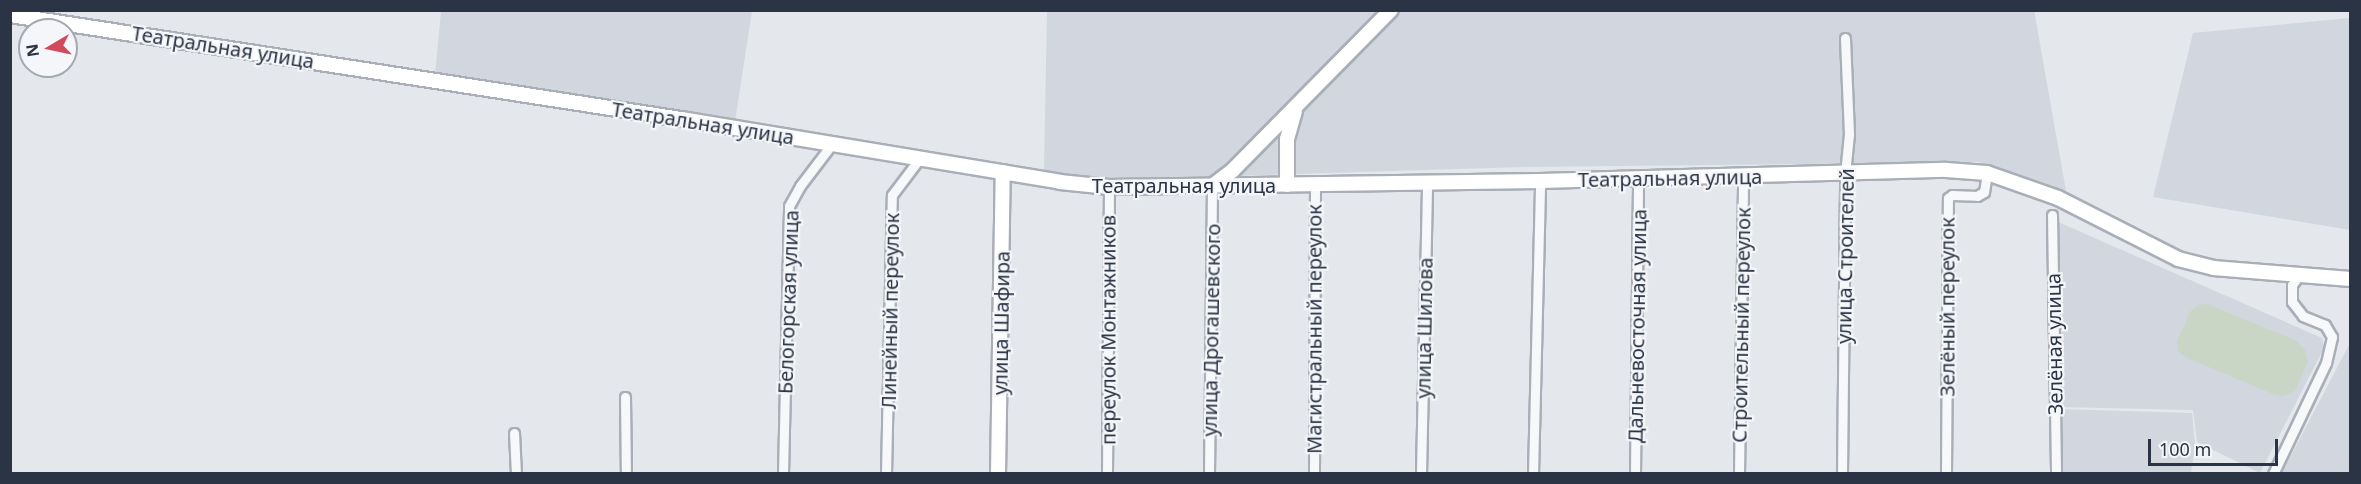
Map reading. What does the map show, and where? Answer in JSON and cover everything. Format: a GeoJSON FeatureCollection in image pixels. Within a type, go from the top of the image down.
{"type":"FeatureCollection","features":[{"type":"Feature","properties":{"kind":"main road"},"geometry":{"type":"LineString","coordinates":[[1212,186],[1233,170],[1391,10]]}},
{"type":"Feature","properties":{"kind":"main road","name":"Театральная улица"},"geometry":{"type":"LineString","coordinates":[[12,19],[1109,187],[1540,181],[1946,170],[1987,173],[2058,198],[2178,259],[2214,268],[2350,279]]}},
{"type":"Feature","properties":{"kind":"main road"},"geometry":{"type":"LineString","coordinates":[[1287,185],[1287,139],[1298,105]]}},
{"type":"Feature","properties":{"kind":"main road","name":"улица Шафира"},"geometry":{"type":"LineString","coordinates":[[998,474],[1003,172]]}},
{"type":"Feature","properties":{"kind":"street","name":"улица Строителей"},"geometry":{"type":"LineString","coordinates":[[1842,474],[1845,174],[1849,134],[1845,38]]}},
{"type":"Feature","properties":{"kind":"street","name":"Белогорская улица"},"geometry":{"type":"LineString","coordinates":[[783,474],[789,206],[800,186],[832,144]]}},
{"type":"Feature","properties":{"kind":"street","name":"Линейный переулок"},"geometry":{"type":"LineString","coordinates":[[886,474],[892,195],[920,158]]}},
{"type":"Feature","properties":{"kind":"street","name":"Зелёный переулок"},"geometry":{"type":"LineString","coordinates":[[1946,474],[1948,198],[1952,195],[1977,196],[1984,192],[1987,173]]}},
{"type":"Feature","properties":{"kind":"street","name":"Строительный переулок"},"geometry":{"type":"LineString","coordinates":[[1739,474],[1743,176]]}},
{"type":"Feature","properties":{"kind":"street","name":"Дальневосточная улица"},"geometry":{"type":"LineString","coordinates":[[1635,474],[1638,178]]}},
{"type":"Feature","properties":{"kind":"street"},"geometry":{"type":"LineString","coordinates":[[1533,474],[1540,181]]}},
{"type":"Feature","properties":{"kind":"street","name":"улица Шилова"},"geometry":{"type":"LineString","coordinates":[[1421,474],[1427,183]]}},
{"type":"Feature","properties":{"kind":"street","name":"Магистральный переулок"},"geometry":{"type":"LineString","coordinates":[[1314,474],[1315,185]]}},
{"type":"Feature","properties":{"kind":"street","name":"улица Дрогашевского"},"geometry":{"type":"LineString","coordinates":[[1209,474],[1212,186]]}},
{"type":"Feature","properties":{"kind":"street","name":"переулок Монтажников"},"geometry":{"type":"LineString","coordinates":[[1107,474],[1109,187]]}},
{"type":"Feature","properties":{"kind":"street","name":"Зелёная улица"},"geometry":{"type":"LineString","coordinates":[[2052,215],[2056,474]]}},
{"type":"Feature","properties":{"kind":"street"},"geometry":{"type":"LineString","coordinates":[[2273,474],[2326,363],[2332,337],[2325,325],[2303,316],[2292,302],[2292,285],[2300,275]]}},
{"type":"Feature","properties":{"kind":"street"},"geometry":{"type":"LineString","coordinates":[[626,397],[626,474]]}},
{"type":"Feature","properties":{"kind":"street"},"geometry":{"type":"LineString","coordinates":[[514,432],[516,474]]}},
{"type":"Feature","properties":{"kind":"shaded area"},"geometry":{"type":"Polygon","coordinates":[[[2034,10],[2066,191],[1980,162],[1524,167],[1102,180],[1044,170],[1047,11],[2034,10]]]}},
{"type":"Feature","properties":{"kind":"shaded area"},"geometry":{"type":"Polygon","coordinates":[[[441,11],[752,11],[735,121],[435,75],[441,11]]]}},
{"type":"Feature","properties":{"kind":"shaded area"},"geometry":{"type":"Polygon","coordinates":[[[2350,18],[2350,230],[2153,197],[2193,33],[2350,18]]]}},
{"type":"Feature","properties":{"kind":"shaded area"},"geometry":{"type":"Polygon","coordinates":[[[2056,221],[2322,338],[2324,348],[2260,473],[2197,442],[2193,410],[2060,407],[2056,221]]]}},
{"type":"Feature","properties":{"kind":"shaded area"},"geometry":{"type":"Polygon","coordinates":[[[2350,343],[2350,473],[2282,473],[2350,343]]]}},
{"type":"Feature","properties":{"kind":"shaded area"},"geometry":{"type":"Polygon","coordinates":[[[2059,409],[2192,413],[2195,445],[2191,473],[2059,473],[2059,409]]]}},
{"type":"Feature","properties":{"kind":"green space"},"geometry":{"type":"Polygon","coordinates":[[[2207,304],[2297,341],[2305,350],[2308,362],[2295,391],[2283,396],[2273,394],[2185,357],[2178,351],[2177,341],[2190,312],[2198,305],[2207,304]]]}}]}
